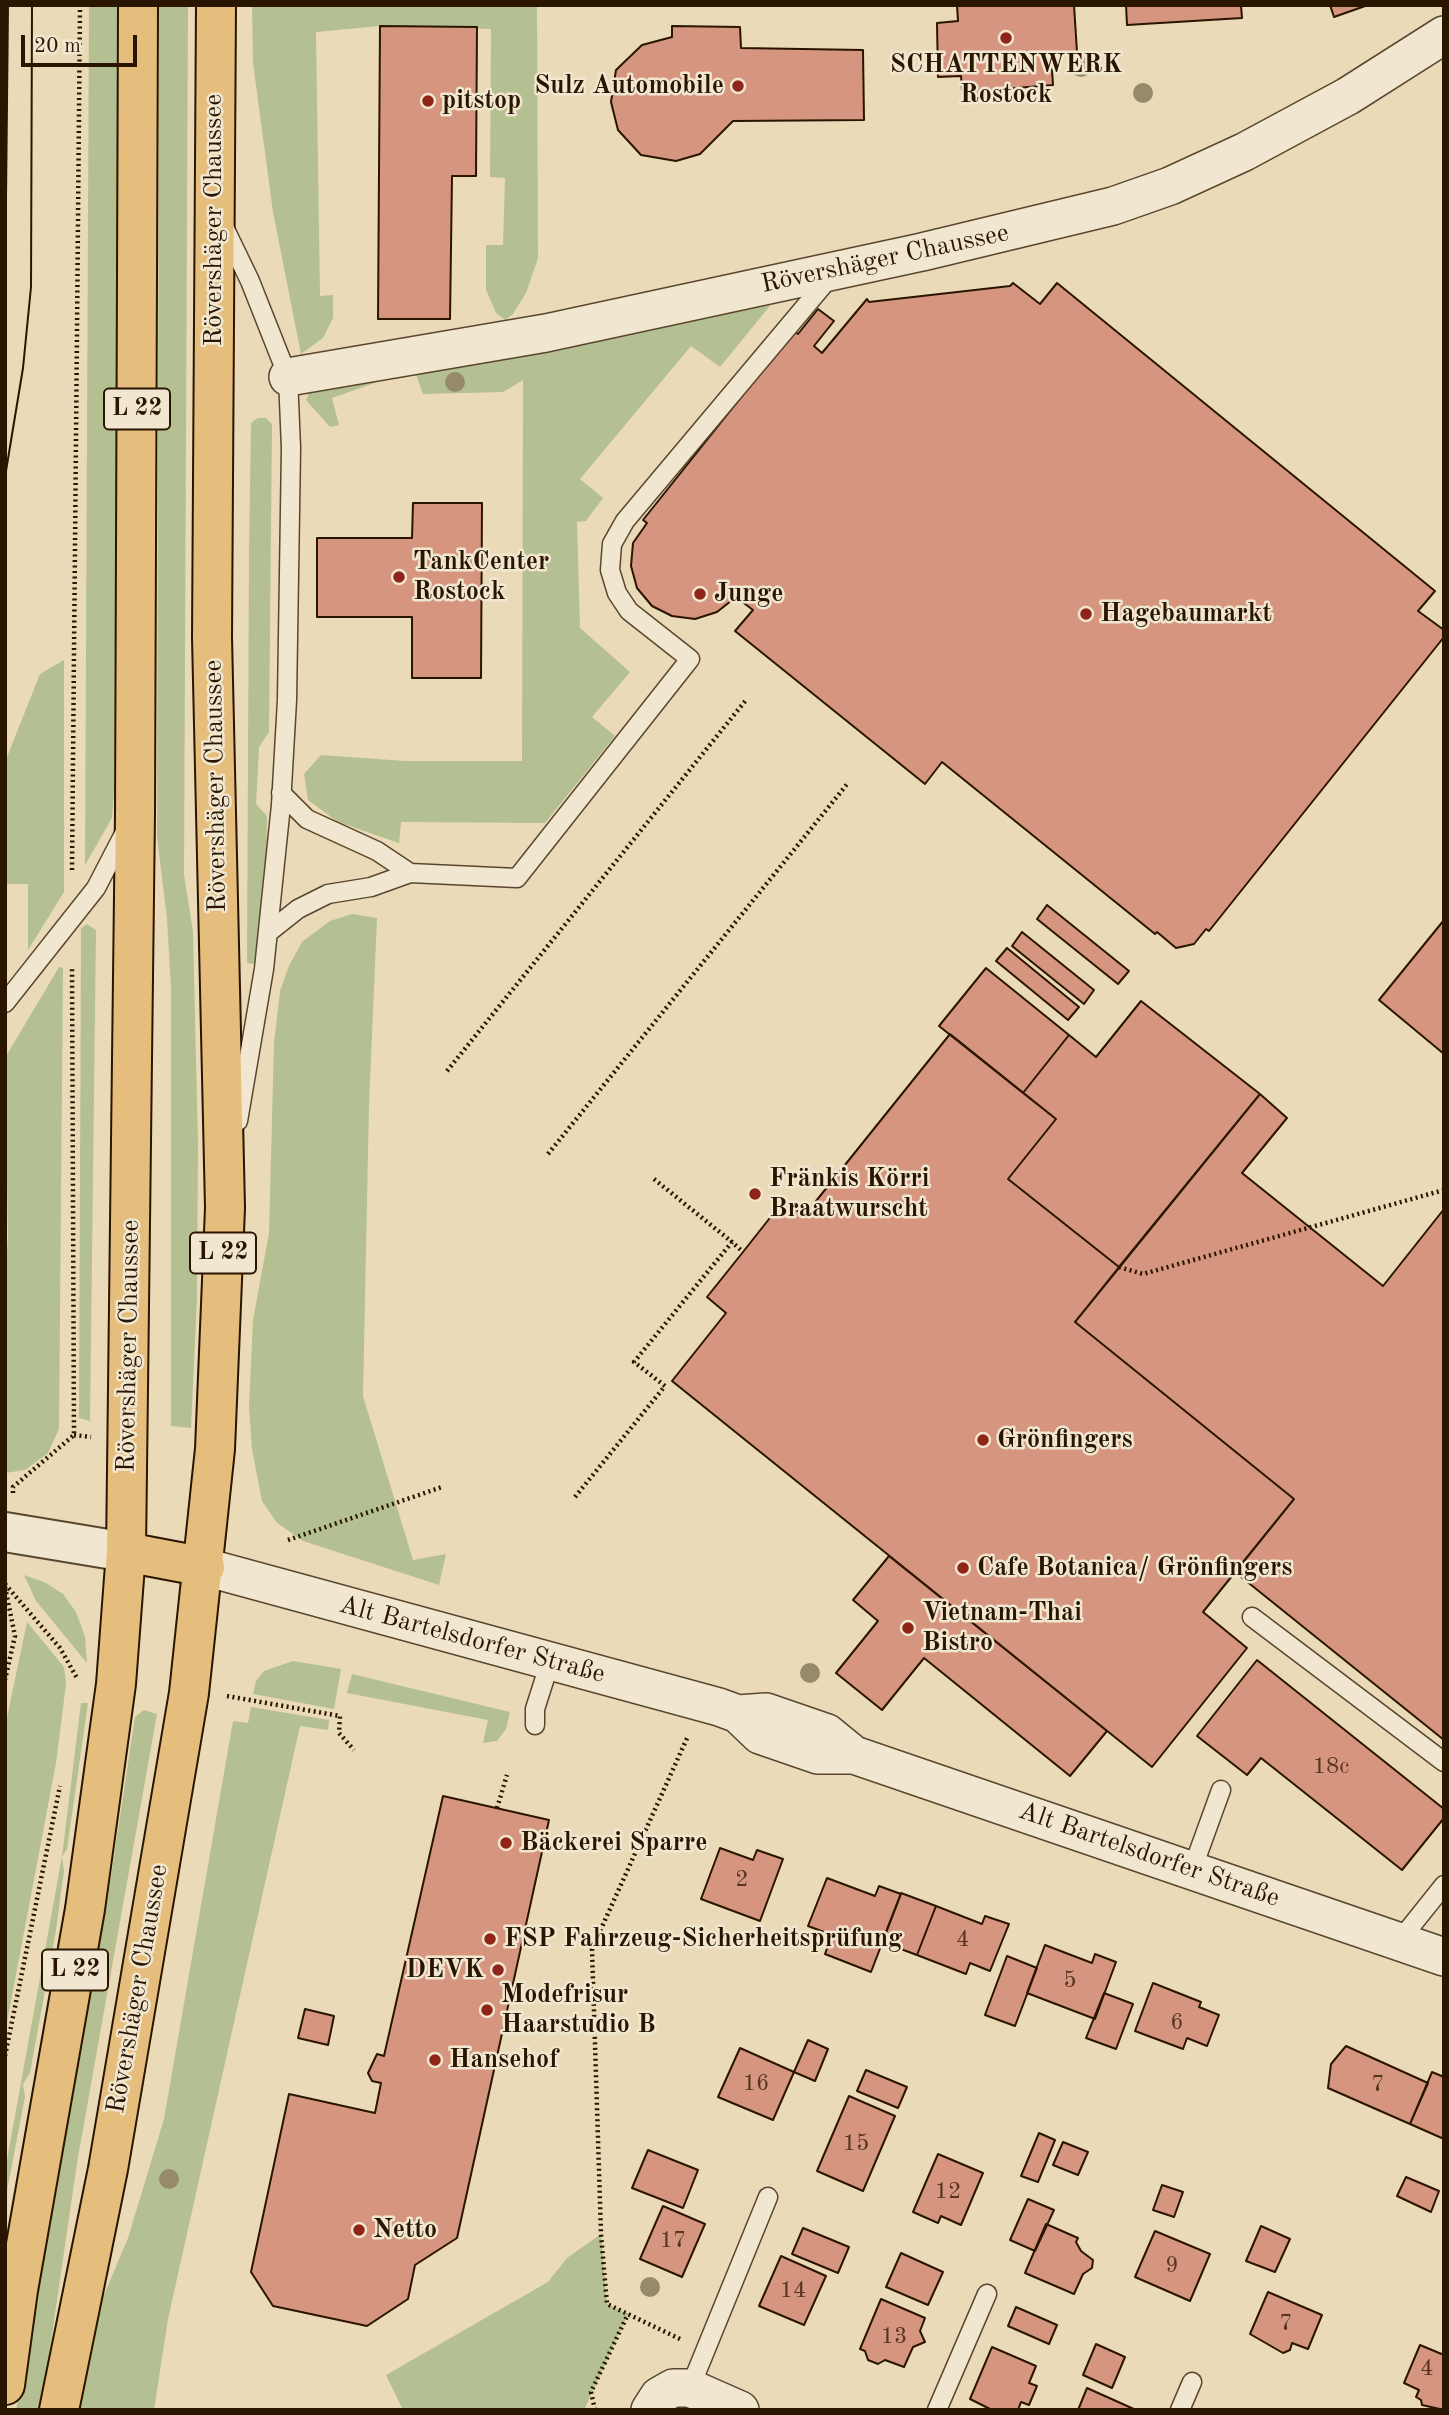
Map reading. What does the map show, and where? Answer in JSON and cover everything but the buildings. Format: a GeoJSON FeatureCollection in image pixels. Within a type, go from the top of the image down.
{"type":"FeatureCollection","features":[{"type":"Feature","properties":{"kind":"main road","name":"Rövershäger Chaussee"},"geometry":{"type":"LineString","coordinates":[[5,2385],[18,2290],[85,1909],[116,1684],[126,1552],[135,813],[138,5]]}},
{"type":"Feature","properties":{"kind":"main road","name":"Rövershäger Chaussee"},"geometry":{"type":"LineString","coordinates":[[59,2410],[110,2155],[189,1693],[205,1567],[215,1449],[225,1208],[212,636],[216,5]]}},
{"type":"Feature","properties":{"kind":"main road"},"geometry":{"type":"LineString","coordinates":[[126,1552],[205,1567]]}},
{"type":"Feature","properties":{"kind":"street","name":"Rövershäger Chaussee"},"geometry":{"type":"LineString","coordinates":[[288,377],[546,333],[1057,220],[1170,186],[1244,152],[1348,96],[1444,35]]}},
{"type":"Feature","properties":{"kind":"street"},"geometry":{"type":"LineString","coordinates":[[5,1532],[126,1552]]}},
{"type":"Feature","properties":{"kind":"street","name":"Alt Bartelsdorfer Straße"},"geometry":{"type":"LineString","coordinates":[[205,1567],[701,1702],[738,1714],[760,1735],[818,1755],[854,1755],[1444,1957]]}},
{"type":"Feature","properties":{"kind":"street"},"geometry":{"type":"LineString","coordinates":[[650,2410],[659,2396],[673,2388],[690,2388],[740,2410]]}},
{"type":"Feature","properties":{"kind":"lane"},"geometry":{"type":"LineString","coordinates":[[214,205],[250,281],[288,377],[287,700],[281,793],[269,932],[225,1208]]}},
{"type":"Feature","properties":{"kind":"lane"},"geometry":{"type":"LineString","coordinates":[[269,932],[298,909],[328,894],[371,887],[410,873],[517,878],[690,659],[629,611],[617,593],[610,570],[612,544],[625,521],[836,269]]}},
{"type":"Feature","properties":{"kind":"lane"},"geometry":{"type":"LineString","coordinates":[[281,793],[307,819],[377,850],[410,873]]}},
{"type":"Feature","properties":{"kind":"lane"},"geometry":{"type":"LineString","coordinates":[[5,1003],[96,888],[135,813]]}},
{"type":"Feature","properties":{"kind":"lane"},"geometry":{"type":"LineString","coordinates":[[1252,1617],[1444,1762]]}},
{"type":"Feature","properties":{"kind":"lane"},"geometry":{"type":"LineString","coordinates":[[535,1725],[535,1709],[550,1662]]}},
{"type":"Feature","properties":{"kind":"lane"},"geometry":{"type":"LineString","coordinates":[[1192,1870],[1221,1790]]}},
{"type":"Feature","properties":{"kind":"lane"},"geometry":{"type":"LineString","coordinates":[[1400,1940],[1444,1885]]}},
{"type":"Feature","properties":{"kind":"lane"},"geometry":{"type":"LineString","coordinates":[[690,2388],[768,2197]]}},
{"type":"Feature","properties":{"kind":"lane"},"geometry":{"type":"LineString","coordinates":[[937,2410],[987,2294]]}},
{"type":"Feature","properties":{"kind":"lane"},"geometry":{"type":"LineString","coordinates":[[1180,2410],[1192,2382]]}},
{"type":"Feature","properties":{"kind":"path"},"geometry":{"type":"LineString","coordinates":[[13,1487],[74,1435],[71,922],[80,5]]}},
{"type":"Feature","properties":{"kind":"path"},"geometry":{"type":"LineString","coordinates":[[447,1071],[746,700]]}},
{"type":"Feature","properties":{"kind":"path"},"geometry":{"type":"LineString","coordinates":[[548,1154],[848,783]]}},
{"type":"Feature","properties":{"kind":"path"},"geometry":{"type":"LineString","coordinates":[[654,1179],[743,1252]]}},
{"type":"Feature","properties":{"kind":"path"},"geometry":{"type":"LineString","coordinates":[[1119,1267],[1143,1274],[1444,1191]]}},
{"type":"Feature","properties":{"kind":"path"},"geometry":{"type":"LineString","coordinates":[[575,1497],[665,1386],[634,1362],[732,1242]]}},
{"type":"Feature","properties":{"kind":"path"},"geometry":{"type":"LineString","coordinates":[[288,1540],[442,1487]]}},
{"type":"Feature","properties":{"kind":"path"},"geometry":{"type":"LineString","coordinates":[[5,1585],[15,1636],[5,1680]]}},
{"type":"Feature","properties":{"kind":"path"},"geometry":{"type":"LineString","coordinates":[[5,1585],[60,1648],[77,1678],[75,1692]]}},
{"type":"Feature","properties":{"kind":"path"},"geometry":{"type":"LineString","coordinates":[[241,1698],[341,1716],[339,1733],[354,1750]]}},
{"type":"Feature","properties":{"kind":"path"},"geometry":{"type":"LineString","coordinates":[[701,1702],[688,1737],[592,1949],[601,2234],[607,2304],[706,2351]]}},
{"type":"Feature","properties":{"kind":"path"},"geometry":{"type":"LineString","coordinates":[[5,2056],[62,1774]]}},
{"type":"Feature","properties":{"kind":"path"},"geometry":{"type":"LineString","coordinates":[[497,1808],[507,1774]]}},
{"type":"Feature","properties":{"kind":"path"},"geometry":{"type":"LineString","coordinates":[[595,2410],[591,2392],[628,2314]]}},
{"type":"Feature","properties":{"kind":"green space"},"geometry":{"type":"Polygon","coordinates":[[[89,5],[119,5],[114,793],[112,818],[85,865],[89,5]]]}},
{"type":"Feature","properties":{"kind":"green space"},"geometry":{"type":"Polygon","coordinates":[[[159,5],[188,5],[184,875],[193,932],[198,1144],[197,1298],[191,1428],[171,1426],[171,988],[167,919],[157,836],[159,5]]]}},
{"type":"Feature","properties":{"kind":"green space"},"geometry":{"type":"Polygon","coordinates":[[[252,5],[537,5],[538,258],[526,293],[513,314],[505,320],[496,313],[486,290],[486,245],[503,245],[505,178],[490,177],[491,29],[380,26],[316,32],[320,296],[333,295],[333,318],[323,338],[301,354],[273,212],[253,63],[252,5]]]}},
{"type":"Feature","properties":{"kind":"green space"},"geometry":{"type":"Polygon","coordinates":[[[769,297],[769,307],[720,367],[691,346],[580,479],[603,498],[586,521],[577,522],[580,628],[630,672],[592,717],[615,736],[545,823],[401,822],[399,843],[338,822],[308,800],[304,774],[321,755],[405,761],[522,761],[523,380],[503,392],[423,394],[414,369],[332,398],[339,425],[330,427],[306,400],[312,385],[436,356],[447,369],[769,297]]]}},
{"type":"Feature","properties":{"kind":"green space"},"geometry":{"type":"Polygon","coordinates":[[[258,418],[266,418],[272,424],[269,732],[259,747],[256,804],[267,816],[266,878],[254,964],[247,963],[249,552],[251,423],[258,418]]]}},
{"type":"Feature","properties":{"kind":"green space"},"geometry":{"type":"Polygon","coordinates":[[[64,660],[64,892],[28,950],[28,884],[5,884],[5,762],[40,674],[64,660]]]}},
{"type":"Feature","properties":{"kind":"green space"},"geometry":{"type":"Polygon","coordinates":[[[352,914],[377,918],[369,1105],[363,1396],[413,1560],[446,1554],[439,1585],[303,1541],[277,1523],[262,1501],[252,1449],[249,1407],[253,1320],[269,1233],[274,1043],[280,991],[302,942],[330,921],[352,914]]]}},
{"type":"Feature","properties":{"kind":"green space"},"geometry":{"type":"Polygon","coordinates":[[[87,924],[96,930],[90,1421],[79,1418],[81,928],[87,924]]]}},
{"type":"Feature","properties":{"kind":"green space"},"geometry":{"type":"Polygon","coordinates":[[[59,967],[63,968],[59,1429],[48,1453],[25,1470],[5,1473],[5,1282],[8,1238],[5,1058],[59,967]]]}},
{"type":"Feature","properties":{"kind":"green space"},"geometry":{"type":"Polygon","coordinates":[[[24,1575],[46,1583],[63,1594],[76,1612],[85,1637],[87,1663],[36,1601],[24,1575]]]}},
{"type":"Feature","properties":{"kind":"green space"},"geometry":{"type":"Polygon","coordinates":[[[27,1622],[64,1667],[66,1684],[56,1763],[5,2033],[5,1727],[27,1622]]]}},
{"type":"Feature","properties":{"kind":"green space"},"geometry":{"type":"Polygon","coordinates":[[[293,1661],[341,1669],[334,1709],[253,1694],[256,1681],[264,1671],[293,1661]]]}},
{"type":"Feature","properties":{"kind":"green space"},"geometry":{"type":"Polygon","coordinates":[[[352,1674],[510,1712],[506,1729],[497,1741],[483,1743],[488,1720],[347,1693],[352,1674]]]}},
{"type":"Feature","properties":{"kind":"green space"},"geometry":{"type":"Polygon","coordinates":[[[81,1703],[88,1703],[67,1849],[62,1857],[64,1871],[56,1930],[30,2073],[23,2084],[25,2097],[5,2201],[5,2171],[62,1856],[81,1703]]]}},
{"type":"Feature","properties":{"kind":"green space"},"geometry":{"type":"Polygon","coordinates":[[[251,1707],[329,1720],[328,1730],[300,1726],[168,2319],[154,2410],[59,2410],[61,2397],[128,2238],[164,2119],[233,1721],[248,1723],[251,1707]]]}},
{"type":"Feature","properties":{"kind":"green space"},"geometry":{"type":"Polygon","coordinates":[[[144,1710],[157,1714],[77,2163],[41,2410],[16,2410],[107,1903],[135,1717],[144,1710]]]}},
{"type":"Feature","properties":{"kind":"green space"},"geometry":{"type":"Polygon","coordinates":[[[601,2234],[607,2304],[628,2314],[584,2410],[403,2410],[386,2375],[548,2282],[567,2258],[601,2234]]]}},
{"type":"Feature","properties":{"kind":"tram line"},"geometry":{"type":"LineString","coordinates":[[5,296],[8,5]]}},
{"type":"Feature","properties":{"kind":"tram line"},"geometry":{"type":"LineString","coordinates":[[5,477],[23,368],[31,287],[32,5]]}},
{"type":"Feature","properties":{"kind":"place","name":"SCHATTENWERK Rostock"},"geometry":{"type":"Point","coordinates":[1006,38]}},
{"type":"Feature","properties":{"kind":"place","name":"Sulz Automobile"},"geometry":{"type":"Point","coordinates":[738,86]}},
{"type":"Feature","properties":{"kind":"place","name":"pitstop"},"geometry":{"type":"Point","coordinates":[428,101]}},
{"type":"Feature","properties":{"kind":"place","name":"TankCenter Rostock"},"geometry":{"type":"Point","coordinates":[399,577]}},
{"type":"Feature","properties":{"kind":"place","name":"Junge"},"geometry":{"type":"Point","coordinates":[700,594]}},
{"type":"Feature","properties":{"kind":"place","name":"Hagebaumarkt"},"geometry":{"type":"Point","coordinates":[1086,614]}},
{"type":"Feature","properties":{"kind":"place","name":"Fränkis Körri Braatwurscht"},"geometry":{"type":"Point","coordinates":[755,1194]}},
{"type":"Feature","properties":{"kind":"place","name":"Grönfingers"},"geometry":{"type":"Point","coordinates":[983,1440]}},
{"type":"Feature","properties":{"kind":"place","name":"Cafe Botanica/ Grönfingers"},"geometry":{"type":"Point","coordinates":[963,1568]}},
{"type":"Feature","properties":{"kind":"place","name":"Vietnam-Thai Bistro"},"geometry":{"type":"Point","coordinates":[908,1628]}},
{"type":"Feature","properties":{"kind":"place","name":"Bäckerei Sparre"},"geometry":{"type":"Point","coordinates":[506,1843]}},
{"type":"Feature","properties":{"kind":"place","name":"FSP Fahrzeug-Sicherheitsprüfung"},"geometry":{"type":"Point","coordinates":[490,1939]}},
{"type":"Feature","properties":{"kind":"place","name":"DEVK"},"geometry":{"type":"Point","coordinates":[498,1970]}},
{"type":"Feature","properties":{"kind":"place","name":"Modefrisur Haarstudio B"},"geometry":{"type":"Point","coordinates":[487,2010]}},
{"type":"Feature","properties":{"kind":"place","name":"Hansehof"},"geometry":{"type":"Point","coordinates":[435,2060]}},
{"type":"Feature","properties":{"kind":"place","name":"Netto"},"geometry":{"type":"Point","coordinates":[359,2230]}}]}
